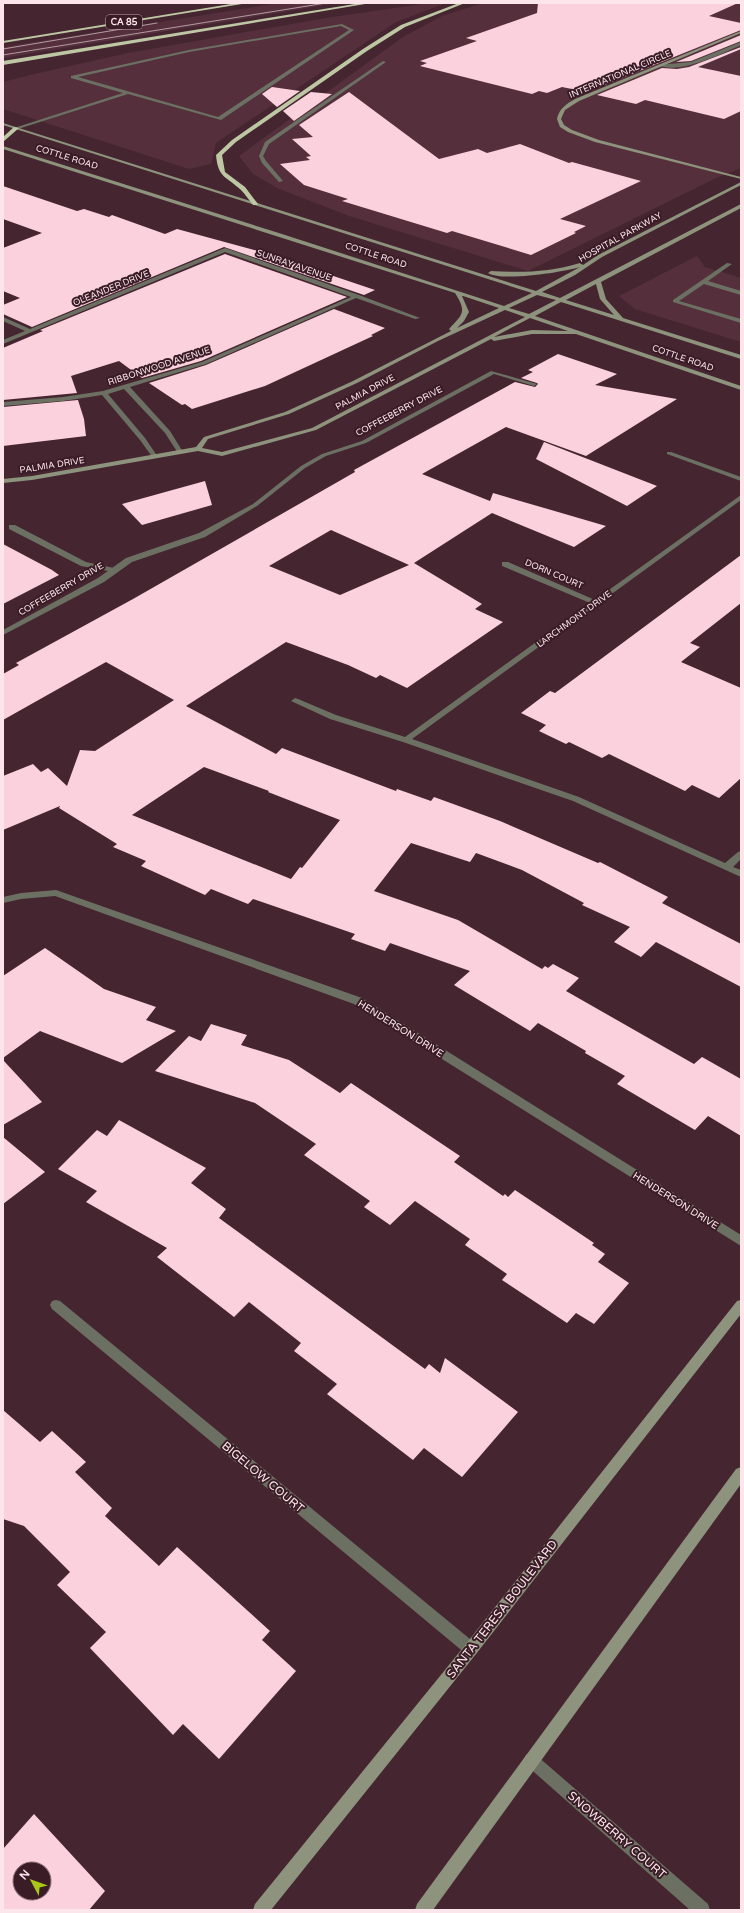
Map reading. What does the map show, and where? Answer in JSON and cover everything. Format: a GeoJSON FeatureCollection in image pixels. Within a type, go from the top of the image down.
{"type":"FeatureCollection","features":[{"type":"Feature","properties":{"kind":"highway","name":"CA 85"},"geometry":{"type":"LineString","coordinates":[[3,42],[246,3]]}},
{"type":"Feature","properties":{"kind":"highway","name":"CA 85"},"geometry":{"type":"LineString","coordinates":[[3,63],[369,3]]}},
{"type":"Feature","properties":{"kind":"highway"},"geometry":{"type":"LineString","coordinates":[[255,204],[242,188],[226,178],[220,169],[219,155],[234,141],[365,50],[403,26],[463,3]]}},
{"type":"Feature","properties":{"kind":"highway"},"geometry":{"type":"LineString","coordinates":[[48,62],[166,41],[180,33]]}},
{"type":"Feature","properties":{"kind":"highway"},"geometry":{"type":"LineString","coordinates":[[3,140],[16,128]]}},
{"type":"Feature","properties":{"kind":"main road","name":"INTERNATIONAL CIRCLE"},"geometry":{"type":"LineString","coordinates":[[741,32],[566,106],[560,112],[559,119],[562,126],[570,131],[597,141],[741,178]]}},
{"type":"Feature","properties":{"kind":"main road","name":"COTTLE ROAD"},"geometry":{"type":"LineString","coordinates":[[3,124],[741,357]]}},
{"type":"Feature","properties":{"kind":"main road","name":"COTTLE ROAD"},"geometry":{"type":"LineString","coordinates":[[3,147],[284,234],[532,316],[741,388]]}},
{"type":"Feature","properties":{"kind":"main road","name":"HOSPITAL PARKWAY"},"geometry":{"type":"LineString","coordinates":[[508,308],[573,274],[600,256],[741,182]]}},
{"type":"Feature","properties":{"kind":"main road"},"geometry":{"type":"LineString","coordinates":[[532,316],[741,206]]}},
{"type":"Feature","properties":{"kind":"main road"},"geometry":{"type":"LineString","coordinates":[[475,272],[526,275],[544,274],[573,267],[600,256]]}},
{"type":"Feature","properties":{"kind":"main road"},"geometry":{"type":"LineString","coordinates":[[598,282],[604,299],[622,320]]}},
{"type":"Feature","properties":{"kind":"main road"},"geometry":{"type":"LineString","coordinates":[[436,340],[464,318],[467,312],[464,303],[456,291]]}},
{"type":"Feature","properties":{"kind":"main road","name":"PALMIA DRIVE"},"geometry":{"type":"LineString","coordinates":[[198,449],[206,438],[287,413],[355,382],[436,340],[508,308]]}},
{"type":"Feature","properties":{"kind":"main road","name":"PALMIA DRIVE"},"geometry":{"type":"LineString","coordinates":[[3,482],[198,449],[222,454],[314,429],[532,316]]}},
{"type":"Feature","properties":{"kind":"main road"},"geometry":{"type":"LineString","coordinates":[[482,341],[532,332],[582,333]]}},
{"type":"Feature","properties":{"kind":"main road","name":"SANTA TERESA BOULEVARD"},"geometry":{"type":"LineString","coordinates":[[261,1910],[471,1649],[741,1305]]}},
{"type":"Feature","properties":{"kind":"main road"},"geometry":{"type":"LineString","coordinates":[[423,1910],[741,1473]]}},
{"type":"Feature","properties":{"kind":"street"},"geometry":{"type":"LineString","coordinates":[[16,128],[127,93],[219,119],[352,30],[342,25],[189,51],[73,77],[127,93]]}},
{"type":"Feature","properties":{"kind":"street"},"geometry":{"type":"LineString","coordinates":[[660,66],[675,67],[689,65],[741,43]]}},
{"type":"Feature","properties":{"kind":"street"},"geometry":{"type":"LineString","coordinates":[[281,181],[264,162],[261,156],[268,143],[384,62]]}},
{"type":"Feature","properties":{"kind":"street","name":"SUNRAY AVENUE"},"geometry":{"type":"LineString","coordinates":[[225,250],[418,318]]}},
{"type":"Feature","properties":{"kind":"street","name":"OLEANDER DRIVE"},"geometry":{"type":"LineString","coordinates":[[3,342],[225,250]]}},
{"type":"Feature","properties":{"kind":"street"},"geometry":{"type":"LineString","coordinates":[[729,264],[675,301],[741,321]]}},
{"type":"Feature","properties":{"kind":"street"},"geometry":{"type":"LineString","coordinates":[[704,282],[741,293]]}},
{"type":"Feature","properties":{"kind":"street","name":"RIBBONWOOD AVENUE"},"geometry":{"type":"LineString","coordinates":[[3,404],[104,393],[204,362],[357,296]]}},
{"type":"Feature","properties":{"kind":"street"},"geometry":{"type":"LineString","coordinates":[[3,319],[30,331]]}},
{"type":"Feature","properties":{"kind":"street","name":"COFFEEBERRY DRIVE"},"geometry":{"type":"LineString","coordinates":[[3,633],[101,580],[129,560],[202,535],[255,505],[303,467],[324,455],[364,442],[493,372],[534,384]]}},
{"type":"Feature","properties":{"kind":"street"},"geometry":{"type":"LineString","coordinates":[[125,386],[168,432],[180,452]]}},
{"type":"Feature","properties":{"kind":"street"},"geometry":{"type":"LineString","coordinates":[[104,393],[143,439],[155,456]]}},
{"type":"Feature","properties":{"kind":"street"},"geometry":{"type":"LineString","coordinates":[[669,453],[741,479]]}},
{"type":"Feature","properties":{"kind":"street","name":"LARCHMONT DRIVE"},"geometry":{"type":"LineString","coordinates":[[406,740],[741,497]]}},
{"type":"Feature","properties":{"kind":"street"},"geometry":{"type":"LineString","coordinates":[[12,527],[84,564],[114,570]]}},
{"type":"Feature","properties":{"kind":"street","name":"DORN COURT"},"geometry":{"type":"LineString","coordinates":[[505,564],[596,603]]}},
{"type":"Feature","properties":{"kind":"street"},"geometry":{"type":"LineString","coordinates":[[295,701],[333,717],[406,740],[576,799],[741,874]]}},
{"type":"Feature","properties":{"kind":"street"},"geometry":{"type":"LineString","coordinates":[[727,867],[741,854]]}},
{"type":"Feature","properties":{"kind":"street","name":"HENDERSON DRIVE"},"geometry":{"type":"LineString","coordinates":[[3,900],[21,896],[56,893],[358,1001],[741,1241]]}},
{"type":"Feature","properties":{"kind":"street","name":"BIGELOW COURT"},"geometry":{"type":"LineString","coordinates":[[56,1305],[471,1649]]}},
{"type":"Feature","properties":{"kind":"street","name":"SNOWBERRY COURT"},"geometry":{"type":"LineString","coordinates":[[532,1760],[702,1910]]}},
{"type":"Feature","properties":{"kind":"shaded area"},"geometry":{"type":"Polygon","coordinates":[[[279,3],[338,3],[3,58],[3,47],[279,3]]]}},
{"type":"Feature","properties":{"kind":"shaded area"},"geometry":{"type":"Polygon","coordinates":[[[429,3],[446,3],[396,22],[216,143],[211,164],[189,169],[3,109],[3,82],[30,75],[128,53],[326,18],[429,3]]]}},
{"type":"Feature","properties":{"kind":"shaded area"},"geometry":{"type":"Polygon","coordinates":[[[483,3],[741,3],[741,168],[714,179],[528,271],[349,216],[277,188],[253,174],[239,156],[403,37],[442,16],[483,3]]]}},
{"type":"Feature","properties":{"kind":"shaded area"},"geometry":{"type":"Polygon","coordinates":[[[697,256],[705,267],[741,278],[741,342],[635,309],[619,296],[697,256]]]}},
{"type":"Feature","properties":{"kind":"building"},"geometry":{"type":"Polygon","coordinates":[[[538,3],[738,3],[709,16],[741,23],[741,30],[587,92],[562,87],[547,93],[539,91],[532,94],[420,66],[427,63],[420,61],[477,41],[466,38],[537,13],[538,3]]]}},
{"type":"Feature","properties":{"kind":"building"},"geometry":{"type":"Polygon","coordinates":[[[741,35],[741,41],[691,61],[676,62],[741,35]]]}},
{"type":"Feature","properties":{"kind":"building"},"geometry":{"type":"Polygon","coordinates":[[[741,47],[741,49],[698,67],[741,76],[741,111],[724,119],[645,100],[636,104],[597,95],[662,68],[677,69],[689,67],[741,47]]]}},
{"type":"Feature","properties":{"kind":"building"},"geometry":{"type":"Polygon","coordinates":[[[272,87],[300,91],[277,107],[262,94],[272,87]]]}},
{"type":"Feature","properties":{"kind":"building"},"geometry":{"type":"Polygon","coordinates":[[[311,92],[332,94],[294,121],[283,111],[311,92]]]}},
{"type":"Feature","properties":{"kind":"building"},"geometry":{"type":"Polygon","coordinates":[[[349,92],[439,159],[478,149],[487,153],[520,144],[569,163],[572,162],[641,181],[560,219],[586,226],[574,232],[576,233],[531,255],[452,231],[447,233],[342,201],[348,199],[304,185],[280,164],[310,160],[306,157],[311,156],[292,139],[313,137],[299,125],[349,92]]]}},
{"type":"Feature","properties":{"kind":"building"},"geometry":{"type":"Polygon","coordinates":[[[3,186],[77,211],[84,209],[109,217],[112,215],[165,234],[177,229],[262,252],[375,290],[364,295],[224,247],[32,327],[3,314],[3,305],[20,298],[3,291],[3,248],[42,233],[3,219],[3,186]]]}},
{"type":"Feature","properties":{"kind":"building"},"geometry":{"type":"Polygon","coordinates":[[[225,254],[347,297],[201,361],[142,378],[119,361],[71,376],[77,393],[3,400],[3,348],[43,331],[40,330],[225,254]]]}},
{"type":"Feature","properties":{"kind":"building"},"geometry":{"type":"Polygon","coordinates":[[[334,309],[385,328],[371,335],[373,336],[265,386],[192,409],[185,404],[182,405],[149,383],[206,365],[334,309]]]}},
{"type":"Feature","properties":{"kind":"building"},"geometry":{"type":"Polygon","coordinates":[[[558,354],[617,374],[595,385],[677,399],[586,456],[506,427],[422,474],[490,501],[493,493],[606,526],[574,547],[492,513],[414,563],[482,604],[475,609],[503,622],[407,688],[380,675],[376,678],[348,665],[286,642],[186,706],[276,754],[282,748],[396,791],[397,789],[431,801],[434,797],[500,821],[598,863],[600,862],[668,897],[662,903],[741,944],[741,987],[656,942],[641,957],[614,942],[630,927],[582,905],[584,903],[522,870],[476,853],[470,862],[411,843],[374,891],[458,920],[542,969],[545,966],[548,968],[553,964],[579,978],[566,991],[694,1064],[702,1057],[741,1079],[741,1136],[708,1116],[695,1130],[617,1084],[625,1076],[585,1053],[586,1051],[538,1023],[530,1031],[454,985],[470,971],[390,943],[385,951],[351,939],[355,934],[253,899],[248,904],[211,889],[205,895],[141,866],[146,861],[113,847],[117,844],[59,808],[60,806],[3,830],[3,776],[33,764],[41,772],[48,768],[67,786],[80,750],[95,751],[174,700],[106,662],[3,720],[3,674],[19,665],[16,663],[133,599],[355,472],[354,470],[515,382],[535,387],[538,384],[537,383],[521,378],[533,372],[528,370],[558,354]],[[331,530],[269,566],[340,595],[409,565],[331,530]],[[204,767],[132,815],[291,879],[300,867],[302,868],[340,820],[268,792],[269,791],[204,767]]]}},
{"type":"Feature","properties":{"kind":"building"},"geometry":{"type":"Polygon","coordinates":[[[78,400],[84,419],[86,436],[3,446],[3,407],[78,400]]]}},
{"type":"Feature","properties":{"kind":"building"},"geometry":{"type":"Polygon","coordinates":[[[544,442],[657,486],[627,506],[536,459],[544,442]]]}},
{"type":"Feature","properties":{"kind":"building"},"geometry":{"type":"Polygon","coordinates":[[[205,481],[212,505],[142,525],[122,504],[205,481]]]}},
{"type":"Feature","properties":{"kind":"building"},"geometry":{"type":"Polygon","coordinates":[[[3,544],[52,570],[59,575],[3,604],[3,544]]]}},
{"type":"Feature","properties":{"kind":"building"},"geometry":{"type":"Polygon","coordinates":[[[741,555],[741,603],[690,643],[700,647],[681,662],[741,688],[741,778],[719,798],[692,785],[685,791],[609,754],[602,758],[569,742],[566,744],[539,731],[546,725],[521,713],[550,691],[555,693],[741,555]]]}},
{"type":"Feature","properties":{"kind":"building"},"geometry":{"type":"Polygon","coordinates":[[[45,948],[104,989],[156,1007],[146,1020],[176,1031],[122,1063],[40,1031],[3,1058],[3,976],[45,948]]]}},
{"type":"Feature","properties":{"kind":"building"},"geometry":{"type":"Polygon","coordinates":[[[211,1024],[247,1035],[241,1045],[289,1060],[340,1093],[351,1083],[460,1156],[454,1162],[503,1196],[505,1194],[508,1197],[515,1190],[594,1243],[592,1245],[605,1254],[598,1262],[629,1283],[594,1324],[576,1313],[567,1323],[502,1280],[507,1274],[465,1245],[470,1239],[415,1201],[390,1225],[364,1207],[370,1201],[304,1155],[316,1144],[255,1103],[155,1071],[189,1036],[201,1041],[211,1024]]]}},
{"type":"Feature","properties":{"kind":"building"},"geometry":{"type":"Polygon","coordinates":[[[3,1060],[42,1102],[3,1125],[3,1060]]]}},
{"type":"Feature","properties":{"kind":"building"},"geometry":{"type":"Polygon","coordinates":[[[119,1120],[206,1168],[191,1183],[226,1209],[219,1218],[425,1369],[429,1364],[440,1373],[445,1358],[518,1412],[462,1477],[424,1448],[413,1460],[327,1394],[337,1384],[294,1351],[301,1343],[249,1302],[234,1317],[157,1257],[167,1248],[86,1202],[97,1191],[58,1169],[97,1130],[107,1136],[119,1120]]]}},
{"type":"Feature","properties":{"kind":"building"},"geometry":{"type":"Polygon","coordinates":[[[3,1137],[45,1172],[3,1204],[3,1137]]]}},
{"type":"Feature","properties":{"kind":"building"},"geometry":{"type":"Polygon","coordinates":[[[3,1410],[40,1442],[52,1431],[86,1462],[75,1472],[112,1508],[105,1516],[159,1566],[177,1547],[270,1631],[262,1640],[296,1671],[219,1759],[183,1724],[173,1735],[90,1648],[106,1632],[57,1585],[70,1572],[24,1526],[3,1519],[3,1410]]]}},
{"type":"Feature","properties":{"kind":"building"},"geometry":{"type":"Polygon","coordinates":[[[34,1814],[105,1891],[89,1910],[3,1910],[3,1849],[34,1814]]]}},
{"type":"Feature","properties":{"kind":"tram line"},"geometry":{"type":"LineString","coordinates":[[3,55],[326,3]]}},
{"type":"Feature","properties":{"kind":"tram line"},"geometry":{"type":"LineString","coordinates":[[3,49],[157,23]]}}]}
